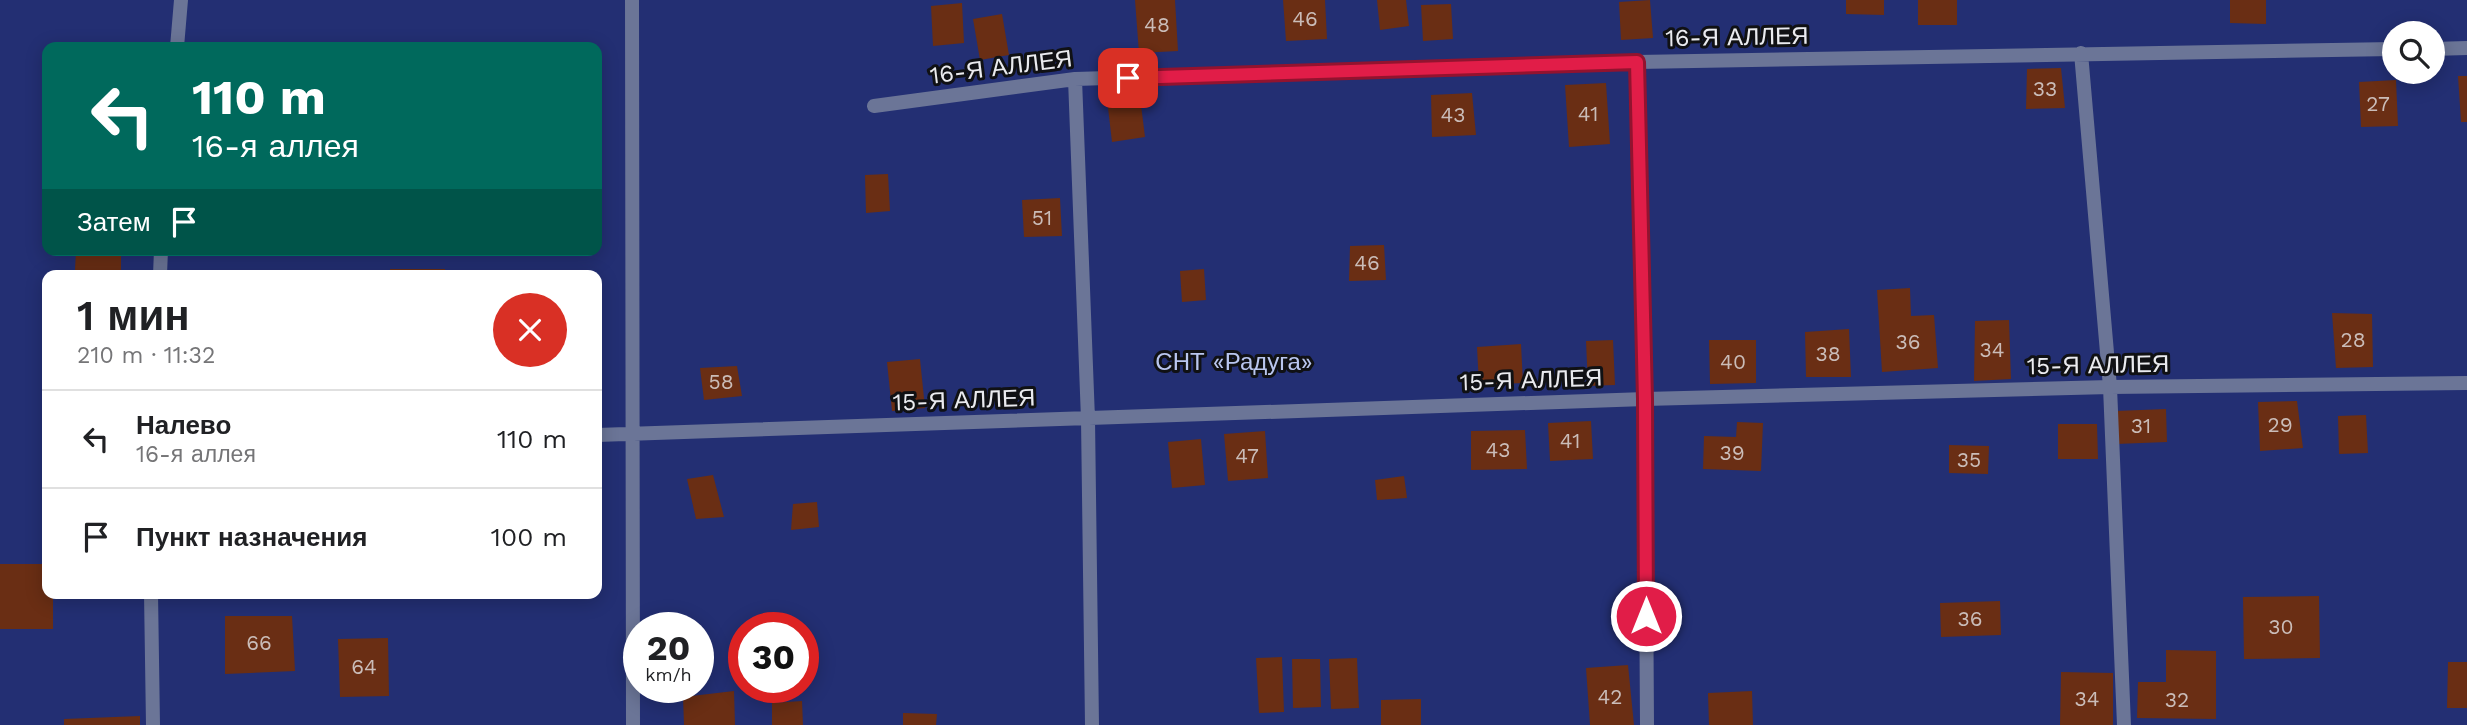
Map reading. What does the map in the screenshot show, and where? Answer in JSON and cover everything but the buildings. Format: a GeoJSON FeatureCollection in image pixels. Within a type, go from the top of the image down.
{"type":"FeatureCollection","features":[{"type":"Feature","properties":{"kind":"street"},"geometry":{"type":"LineString","coordinates":[[177,42],[181,0]]}},
{"type":"Feature","properties":{"kind":"street"},"geometry":{"type":"LineString","coordinates":[[632,0],[631,435],[634,725]]}},
{"type":"Feature","properties":{"kind":"street"},"geometry":{"type":"LineString","coordinates":[[2445,49],[2467,48]]}},
{"type":"Feature","properties":{"kind":"street","name":"16-Я АЛЛЕЯ"},"geometry":{"type":"LineString","coordinates":[[874,106],[1074,79],[1637,62],[2382,49]]}},
{"type":"Feature","properties":{"kind":"street"},"geometry":{"type":"LineString","coordinates":[[2081,53],[2110,387],[2124,725]]}},
{"type":"Feature","properties":{"kind":"street"},"geometry":{"type":"LineString","coordinates":[[1637,62],[1645,399],[1647,725]]}},
{"type":"Feature","properties":{"kind":"street"},"geometry":{"type":"LineString","coordinates":[[1074,79],[1088,419],[1092,725]]}},
{"type":"Feature","properties":{"kind":"street","name":"15-Я АЛЛЕЯ"},"geometry":{"type":"LineString","coordinates":[[602,435],[1645,399],[2110,387],[2467,383]]}},
{"type":"Feature","properties":{"kind":"street"},"geometry":{"type":"LineString","coordinates":[[151,599],[153,725]]}},
{"type":"Feature","properties":{"kind":"green space","name":"СНТ «Радуга»"},"geometry":{"type":"Polygon","coordinates":[[[0,0],[2467,0],[2467,725],[0,725],[0,0]]]}},
{"type":"Feature","properties":{"kind":"route"},"geometry":{"type":"LineString","coordinates":[[1128,78],[1637,62],[1645,399],[1646,616]]}}]}
